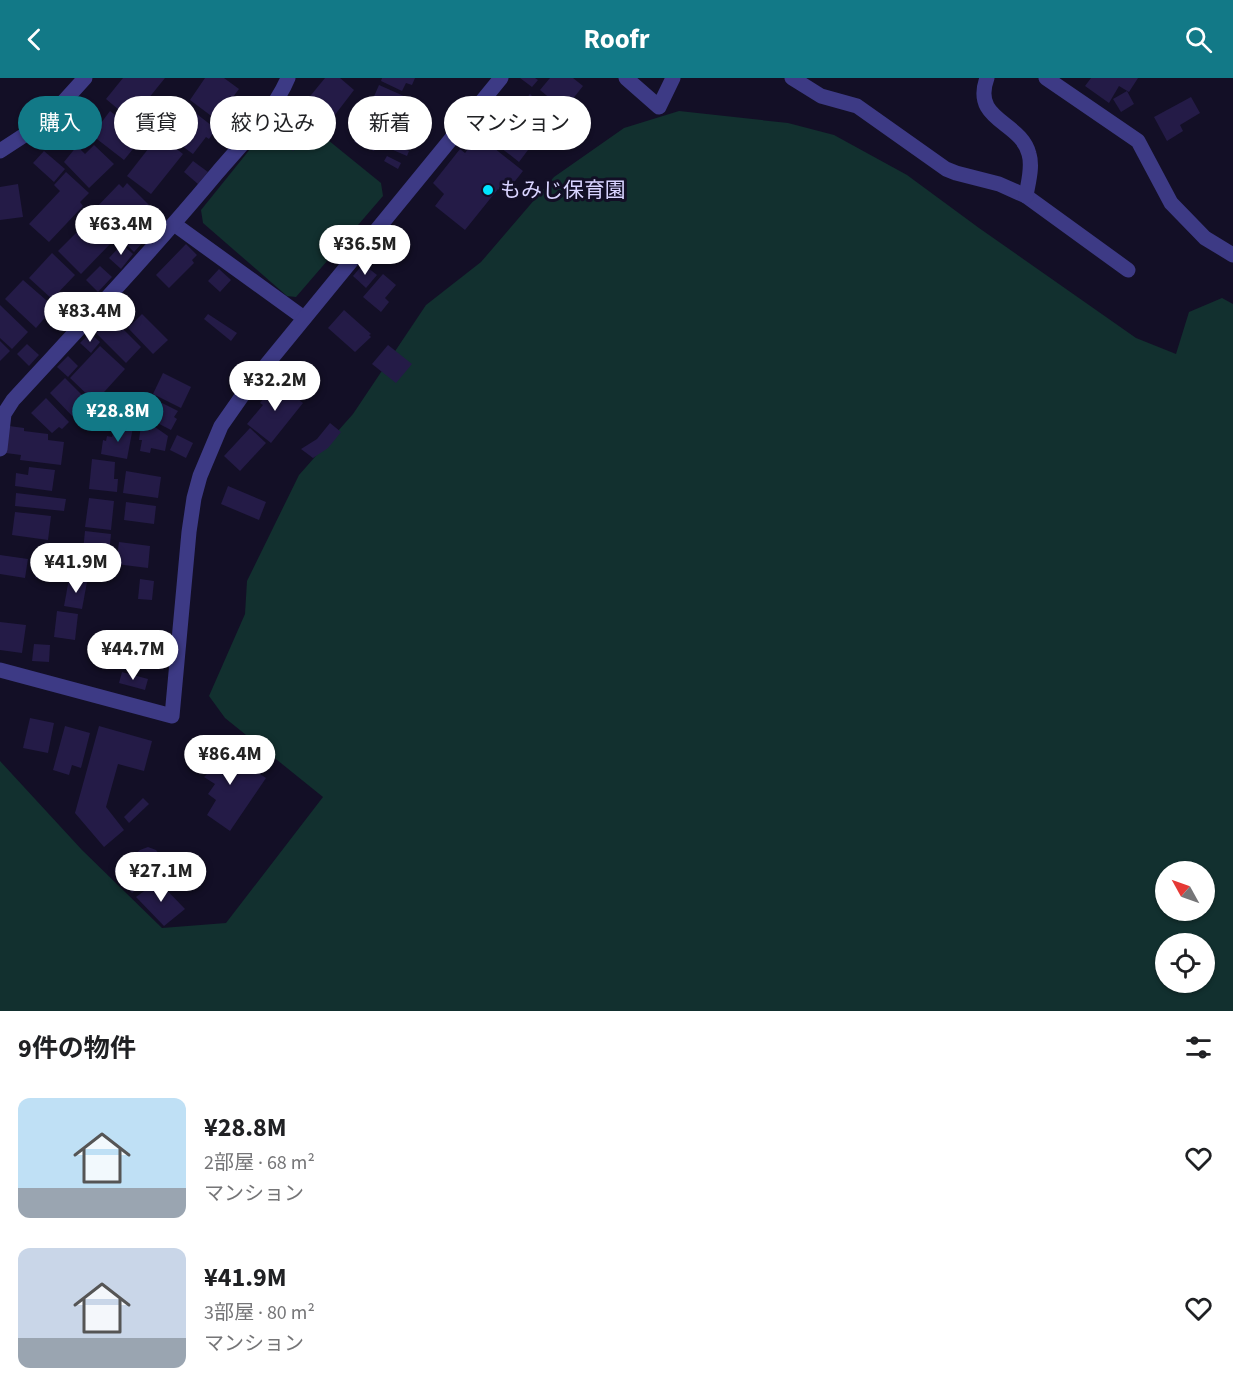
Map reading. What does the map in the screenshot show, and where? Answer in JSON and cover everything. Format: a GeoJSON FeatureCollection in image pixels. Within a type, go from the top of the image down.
{"type":"FeatureCollection","features":[{"type":"Feature","properties":{"kind":"street"},"geometry":{"type":"LineString","coordinates":[[0,151],[46,121],[85,78]]}},
{"type":"Feature","properties":{"kind":"street"},"geometry":{"type":"LineString","coordinates":[[0,449],[2,413],[174,224],[249,136],[284,88],[288,78]]}},
{"type":"Feature","properties":{"kind":"street"},"geometry":{"type":"LineString","coordinates":[[0,670],[172,716],[189,532],[200,476],[221,426],[249,386],[501,78]]}},
{"type":"Feature","properties":{"kind":"street"},"geometry":{"type":"LineString","coordinates":[[626,78],[659,107],[674,78]]}},
{"type":"Feature","properties":{"kind":"street"},"geometry":{"type":"LineString","coordinates":[[792,78],[812,92],[857,106],[946,169],[999,184],[1026,196],[1128,270]]}},
{"type":"Feature","properties":{"kind":"street"},"geometry":{"type":"LineString","coordinates":[[987,78],[983,95],[991,113],[1019,136],[1029,154],[1030,172],[1026,196]]}},
{"type":"Feature","properties":{"kind":"street"},"geometry":{"type":"LineString","coordinates":[[1046,78],[1138,141],[1171,203],[1205,238],[1233,255]]}},
{"type":"Feature","properties":{"kind":"street"},"geometry":{"type":"LineString","coordinates":[[174,224],[304,318]]}},
{"type":"Feature","properties":{"kind":"green space"},"geometry":{"type":"Polygon","coordinates":[[[679,111],[788,123],[834,135],[907,175],[1136,338],[1176,354],[1189,312],[1222,298],[1233,304],[1233,1011],[0,1011],[0,761],[82,850],[162,928],[226,923],[323,797],[225,718],[209,696],[245,614],[247,581],[299,475],[353,414],[426,305],[481,262],[554,177],[624,128],[679,111]]]}},
{"type":"Feature","properties":{"kind":"green space"},"geometry":{"type":"Polygon","coordinates":[[[336,146],[381,183],[383,196],[296,297],[287,296],[203,223],[201,210],[249,150],[336,150],[336,146]]]}},
{"type":"Feature","properties":{"kind":"building"},"geometry":{"type":"Polygon","coordinates":[[[123,78],[165,78],[150,96],[114,96],[114,106],[106,99],[123,78]]]}},
{"type":"Feature","properties":{"kind":"building"},"geometry":{"type":"Polygon","coordinates":[[[205,78],[224,78],[239,89],[234,96],[210,96],[210,115],[198,106],[198,96],[193,96],[205,78]]]}},
{"type":"Feature","properties":{"kind":"building"},"geometry":{"type":"Polygon","coordinates":[[[325,78],[340,78],[354,90],[336,113],[336,96],[310,96],[325,78]]]}},
{"type":"Feature","properties":{"kind":"building"},"geometry":{"type":"Polygon","coordinates":[[[382,78],[415,78],[412,85],[406,83],[402,91],[381,81],[382,78]]]}},
{"type":"Feature","properties":{"kind":"building"},"geometry":{"type":"Polygon","coordinates":[[[520,78],[535,78],[538,80],[532,87],[520,78]]]}},
{"type":"Feature","properties":{"kind":"building"},"geometry":{"type":"Polygon","coordinates":[[[550,78],[573,78],[583,86],[575,96],[547,96],[540,90],[550,78]]]}},
{"type":"Feature","properties":{"kind":"building"},"geometry":{"type":"Polygon","coordinates":[[[1091,78],[1138,78],[1129,92],[1119,86],[1109,103],[1085,86],[1091,78]]]}},
{"type":"Feature","properties":{"kind":"building"},"geometry":{"type":"Polygon","coordinates":[[[379,85],[404,96],[374,96],[379,85]]]}},
{"type":"Feature","properties":{"kind":"building"},"geometry":{"type":"Polygon","coordinates":[[[1127,91],[1134,104],[1121,112],[1113,99],[1127,91]]]}},
{"type":"Feature","properties":{"kind":"building"},"geometry":{"type":"Polygon","coordinates":[[[1191,97],[1200,113],[1180,125],[1183,131],[1167,141],[1154,117],[1191,97]]]}},
{"type":"Feature","properties":{"kind":"building"},"geometry":{"type":"Polygon","coordinates":[[[110,111],[114,114],[114,150],[132,150],[124,160],[102,143],[102,122],[110,111]]]}},
{"type":"Feature","properties":{"kind":"building"},"geometry":{"type":"Polygon","coordinates":[[[198,115],[210,124],[210,138],[206,137],[198,147],[198,115]]]}},
{"type":"Feature","properties":{"kind":"building"},"geometry":{"type":"Polygon","coordinates":[[[74,150],[81,150],[85,154],[89,150],[99,150],[114,164],[89,188],[64,162],[74,150]]]}},
{"type":"Feature","properties":{"kind":"building"},"geometry":{"type":"Polygon","coordinates":[[[147,150],[178,150],[183,154],[151,194],[127,176],[147,150]]]}},
{"type":"Feature","properties":{"kind":"building"},"geometry":{"type":"Polygon","coordinates":[[[393,150],[407,150],[409,151],[407,156],[393,150]]]}},
{"type":"Feature","properties":{"kind":"building"},"geometry":{"type":"Polygon","coordinates":[[[459,150],[465,153],[467,150],[497,150],[523,171],[504,195],[498,189],[465,230],[435,206],[444,194],[433,183],[459,150]]]}},
{"type":"Feature","properties":{"kind":"building"},"geometry":{"type":"Polygon","coordinates":[[[504,150],[528,150],[519,162],[504,150]]]}},
{"type":"Feature","properties":{"kind":"building"},"geometry":{"type":"Polygon","coordinates":[[[44,151],[65,169],[54,182],[33,163],[44,151]]]}},
{"type":"Feature","properties":{"kind":"building"},"geometry":{"type":"Polygon","coordinates":[[[387,156],[401,163],[398,169],[384,161],[387,156]]]}},
{"type":"Feature","properties":{"kind":"building"},"geometry":{"type":"Polygon","coordinates":[[[193,161],[208,172],[198,184],[184,172],[193,161]]]}},
{"type":"Feature","properties":{"kind":"building"},"geometry":{"type":"Polygon","coordinates":[[[66,172],[89,193],[80,202],[83,206],[49,242],[29,224],[60,191],[54,185],[66,172]]]}},
{"type":"Feature","properties":{"kind":"building"},"geometry":{"type":"Polygon","coordinates":[[[127,183],[149,205],[126,229],[122,226],[115,232],[93,211],[119,184],[123,188],[127,183]]]}},
{"type":"Feature","properties":{"kind":"building"},"geometry":{"type":"Polygon","coordinates":[[[18,184],[23,217],[0,220],[0,187],[18,184]]]}},
{"type":"Feature","properties":{"kind":"building"},"geometry":{"type":"Polygon","coordinates":[[[88,221],[111,243],[81,274],[58,251],[88,221]]]}},
{"type":"Feature","properties":{"kind":"building"},"geometry":{"type":"Polygon","coordinates":[[[134,229],[145,240],[134,252],[123,241],[134,229]]]}},
{"type":"Feature","properties":{"kind":"building"},"geometry":{"type":"Polygon","coordinates":[[[122,244],[133,254],[121,269],[109,258],[122,244]]]}},
{"type":"Feature","properties":{"kind":"building"},"geometry":{"type":"Polygon","coordinates":[[[186,244],[197,255],[192,260],[194,263],[169,288],[156,275],[186,244]]]}},
{"type":"Feature","properties":{"kind":"building"},"geometry":{"type":"Polygon","coordinates":[[[52,253],[75,275],[52,299],[29,278],[52,253]]]}},
{"type":"Feature","properties":{"kind":"building"},"geometry":{"type":"Polygon","coordinates":[[[363,264],[377,275],[366,288],[353,276],[363,264]]]}},
{"type":"Feature","properties":{"kind":"building"},"geometry":{"type":"Polygon","coordinates":[[[100,266],[112,277],[98,292],[86,280],[100,266]]]}},
{"type":"Feature","properties":{"kind":"building"},"geometry":{"type":"Polygon","coordinates":[[[219,269],[231,280],[220,292],[208,281],[219,269]]]}},
{"type":"Feature","properties":{"kind":"building"},"geometry":{"type":"Polygon","coordinates":[[[383,274],[396,285],[385,298],[389,302],[381,312],[363,297],[383,274]]]}},
{"type":"Feature","properties":{"kind":"building"},"geometry":{"type":"Polygon","coordinates":[[[23,280],[54,307],[36,328],[5,299],[23,280]]]}},
{"type":"Feature","properties":{"kind":"building"},"geometry":{"type":"Polygon","coordinates":[[[0,305],[28,332],[12,349],[0,338],[0,305]]]}},
{"type":"Feature","properties":{"kind":"building"},"geometry":{"type":"Polygon","coordinates":[[[344,310],[371,334],[369,335],[371,337],[355,352],[328,328],[344,310]]]}},
{"type":"Feature","properties":{"kind":"building"},"geometry":{"type":"Polygon","coordinates":[[[142,314],[168,340],[153,354],[128,328],[142,314]]]}},
{"type":"Feature","properties":{"kind":"building"},"geometry":{"type":"Polygon","coordinates":[[[208,314],[237,333],[231,341],[204,319],[208,314]]]}},
{"type":"Feature","properties":{"kind":"building"},"geometry":{"type":"Polygon","coordinates":[[[111,317],[141,347],[126,363],[96,333],[111,317]]]}},
{"type":"Feature","properties":{"kind":"building"},"geometry":{"type":"Polygon","coordinates":[[[90,333],[100,342],[91,353],[80,343],[90,333]]]}},
{"type":"Feature","properties":{"kind":"building"},"geometry":{"type":"Polygon","coordinates":[[[0,341],[10,351],[0,361],[0,341]]]}},
{"type":"Feature","properties":{"kind":"building"},"geometry":{"type":"Polygon","coordinates":[[[27,344],[39,355],[29,366],[17,354],[27,344]]]}},
{"type":"Feature","properties":{"kind":"building"},"geometry":{"type":"Polygon","coordinates":[[[388,345],[412,364],[396,383],[372,364],[388,345]]]}},
{"type":"Feature","properties":{"kind":"building"},"geometry":{"type":"Polygon","coordinates":[[[100,346],[125,369],[95,402],[70,378],[100,346]]]}},
{"type":"Feature","properties":{"kind":"building"},"geometry":{"type":"Polygon","coordinates":[[[68,356],[78,366],[68,377],[57,367],[68,356]]]}},
{"type":"Feature","properties":{"kind":"building"},"geometry":{"type":"Polygon","coordinates":[[[163,373],[191,387],[181,408],[153,394],[163,373]]]}},
{"type":"Feature","properties":{"kind":"building"},"geometry":{"type":"Polygon","coordinates":[[[65,378],[95,408],[79,423],[50,393],[65,378]]]}},
{"type":"Feature","properties":{"kind":"building"},"geometry":{"type":"Polygon","coordinates":[[[276,383],[284,389],[286,385],[303,403],[271,443],[247,424],[263,405],[260,403],[276,383]]]}},
{"type":"Feature","properties":{"kind":"building"},"geometry":{"type":"Polygon","coordinates":[[[141,393],[156,401],[153,408],[158,410],[162,403],[178,411],[174,417],[177,419],[171,430],[132,410],[141,393]]]}},
{"type":"Feature","properties":{"kind":"building"},"geometry":{"type":"Polygon","coordinates":[[[46,398],[69,422],[62,429],[59,427],[52,433],[31,413],[46,398]]]}},
{"type":"Feature","properties":{"kind":"building"},"geometry":{"type":"Polygon","coordinates":[[[330,423],[341,432],[328,448],[313,458],[301,449],[317,439],[330,423]]]}},
{"type":"Feature","properties":{"kind":"building"},"geometry":{"type":"Polygon","coordinates":[[[121,424],[133,427],[127,459],[101,454],[103,440],[106,441],[107,436],[112,437],[114,431],[120,431],[121,424]]]}},
{"type":"Feature","properties":{"kind":"building"},"geometry":{"type":"Polygon","coordinates":[[[141,425],[155,427],[168,436],[165,451],[151,448],[150,453],[140,451],[141,425]]]}},
{"type":"Feature","properties":{"kind":"building"},"geometry":{"type":"Polygon","coordinates":[[[9,426],[24,428],[24,431],[48,434],[48,440],[64,442],[61,465],[20,460],[21,455],[6,453],[9,426]]]}},
{"type":"Feature","properties":{"kind":"building"},"geometry":{"type":"Polygon","coordinates":[[[250,428],[266,443],[240,471],[224,456],[250,428]]]}},
{"type":"Feature","properties":{"kind":"building"},"geometry":{"type":"Polygon","coordinates":[[[177,435],[193,443],[186,458],[170,450],[177,435]]]}},
{"type":"Feature","properties":{"kind":"building"},"geometry":{"type":"Polygon","coordinates":[[[92,459],[115,462],[114,479],[118,479],[117,492],[89,489],[92,459]]]}},
{"type":"Feature","properties":{"kind":"building"},"geometry":{"type":"Polygon","coordinates":[[[29,467],[55,470],[52,491],[15,486],[16,473],[28,475],[29,467]]]}},
{"type":"Feature","properties":{"kind":"building"},"geometry":{"type":"Polygon","coordinates":[[[126,471],[161,477],[158,498],[123,493],[126,471]]]}},
{"type":"Feature","properties":{"kind":"building"},"geometry":{"type":"Polygon","coordinates":[[[228,486],[266,502],[259,520],[221,504],[228,486]]]}},
{"type":"Feature","properties":{"kind":"building"},"geometry":{"type":"Polygon","coordinates":[[[16,493],[66,499],[64,511],[15,506],[16,493]]]}},
{"type":"Feature","properties":{"kind":"building"},"geometry":{"type":"Polygon","coordinates":[[[89,498],[114,501],[111,530],[85,527],[89,498]]]}},
{"type":"Feature","properties":{"kind":"building"},"geometry":{"type":"Polygon","coordinates":[[[126,502],[156,506],[154,524],[124,520],[126,502]]]}},
{"type":"Feature","properties":{"kind":"building"},"geometry":{"type":"Polygon","coordinates":[[[15,512],[51,516],[48,540],[12,535],[15,512]]]}},
{"type":"Feature","properties":{"kind":"building"},"geometry":{"type":"Polygon","coordinates":[[[85,531],[111,534],[108,564],[82,561],[85,531]]]}},
{"type":"Feature","properties":{"kind":"building"},"geometry":{"type":"Polygon","coordinates":[[[119,542],[150,546],[148,568],[116,564],[119,542]]]}},
{"type":"Feature","properties":{"kind":"building"},"geometry":{"type":"Polygon","coordinates":[[[45,545],[58,546],[54,580],[35,578],[38,548],[45,549],[45,545]]]}},
{"type":"Feature","properties":{"kind":"building"},"geometry":{"type":"Polygon","coordinates":[[[0,555],[28,559],[25,578],[0,574],[0,555]]]}},
{"type":"Feature","properties":{"kind":"building"},"geometry":{"type":"Polygon","coordinates":[[[69,579],[87,582],[82,609],[64,606],[69,579]]]}},
{"type":"Feature","properties":{"kind":"building"},"geometry":{"type":"Polygon","coordinates":[[[140,579],[154,581],[152,600],[138,599],[140,579]]]}},
{"type":"Feature","properties":{"kind":"building"},"geometry":{"type":"Polygon","coordinates":[[[57,611],[78,614],[75,640],[54,637],[57,611]]]}},
{"type":"Feature","properties":{"kind":"building"},"geometry":{"type":"Polygon","coordinates":[[[0,622],[26,625],[22,653],[0,650],[0,622]]]}},
{"type":"Feature","properties":{"kind":"building"},"geometry":{"type":"Polygon","coordinates":[[[34,644],[50,645],[49,662],[32,661],[34,644]]]}},
{"type":"Feature","properties":{"kind":"building"},"geometry":{"type":"Polygon","coordinates":[[[122,672],[148,679],[145,690],[119,683],[122,672]]]}},
{"type":"Feature","properties":{"kind":"building"},"geometry":{"type":"Polygon","coordinates":[[[30,718],[54,723],[48,753],[23,748],[30,718]]]}},
{"type":"Feature","properties":{"kind":"building"},"geometry":{"type":"Polygon","coordinates":[[[65,726],[90,733],[81,768],[72,765],[69,775],[53,770],[65,726]]]}},
{"type":"Feature","properties":{"kind":"building"},"geometry":{"type":"Polygon","coordinates":[[[99,726],[152,741],[144,771],[118,764],[106,807],[124,830],[104,847],[75,813],[99,726]]]}},
{"type":"Feature","properties":{"kind":"building"},"geometry":{"type":"Polygon","coordinates":[[[217,745],[266,778],[230,831],[207,815],[216,800],[208,794],[215,784],[204,777],[207,774],[201,770],[217,745]]]}},
{"type":"Feature","properties":{"kind":"building"},"geometry":{"type":"Polygon","coordinates":[[[143,798],[149,804],[129,823],[124,817],[143,798]]]}},
{"type":"Feature","properties":{"kind":"building"},"geometry":{"type":"Polygon","coordinates":[[[148,847],[156,850],[171,870],[161,878],[157,873],[132,893],[114,870],[140,850],[148,847]]]}},
{"type":"Feature","properties":{"kind":"building"},"geometry":{"type":"Polygon","coordinates":[[[158,881],[185,909],[164,926],[136,897],[158,881]]]}},
{"type":"Feature","properties":{"kind":"place","name":"もみじ保育園"},"geometry":{"type":"Point","coordinates":[488,190]}}]}
